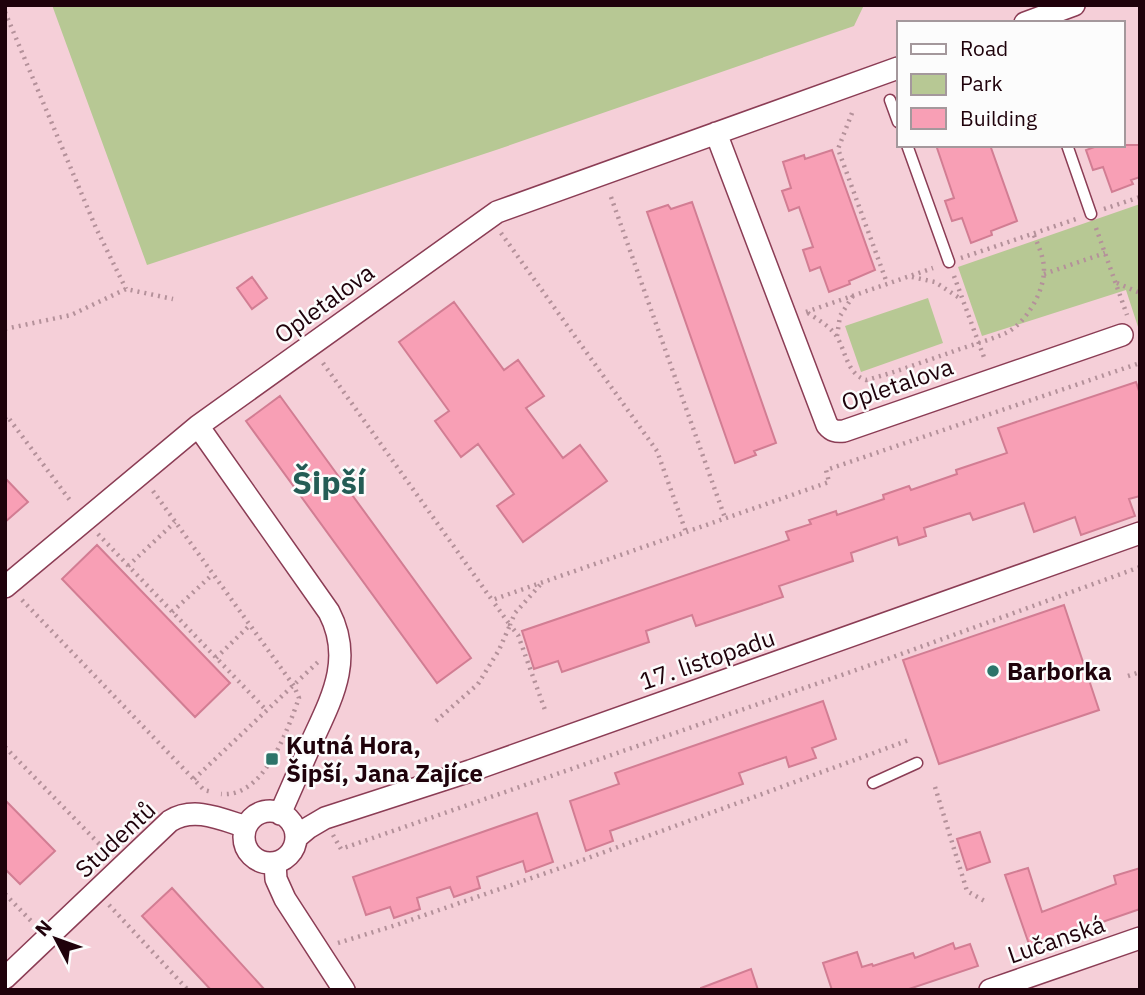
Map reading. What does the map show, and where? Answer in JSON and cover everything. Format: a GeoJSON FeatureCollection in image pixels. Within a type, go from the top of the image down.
{"type":"FeatureCollection","features":[{"type":"Feature","properties":{"kind":"street"},"geometry":{"type":"LineString","coordinates":[[1030,21],[1074,5]]}},
{"type":"Feature","properties":{"kind":"street","name":"Opletalova"},"geometry":{"type":"LineString","coordinates":[[7,585],[198,426],[497,212],[897,68]]}},
{"type":"Feature","properties":{"kind":"street","name":"Opletalova"},"geometry":{"type":"LineString","coordinates":[[716,133],[808,378],[831,430],[844,430],[993,380],[1125,328]]}},
{"type":"Feature","properties":{"kind":"street"},"geometry":{"type":"LineString","coordinates":[[198,426],[329,612],[340,640],[339,671],[330,705],[280,814]]}},
{"type":"Feature","properties":{"kind":"street","name":"17. listopadu"},"geometry":{"type":"LineString","coordinates":[[296,838],[325,818],[470,771],[1140,533]]}},
{"type":"Feature","properties":{"kind":"street"},"geometry":{"type":"LineString","coordinates":[[264,812],[280,814],[292,823],[296,838],[289,854],[275,863],[259,861],[245,843],[246,827],[251,820],[264,812]]}},
{"type":"Feature","properties":{"kind":"street","name":"Studentů"},"geometry":{"type":"LineString","coordinates":[[5,978],[170,821],[181,814],[206,815],[246,827]]}},
{"type":"Feature","properties":{"kind":"street"},"geometry":{"type":"LineString","coordinates":[[275,863],[276,879],[285,899],[344,990]]}},
{"type":"Feature","properties":{"kind":"street","name":"Lučanská"},"geometry":{"type":"LineString","coordinates":[[990,990],[1016,986],[1140,938]]}},
{"type":"Feature","properties":{"kind":"lane"},"geometry":{"type":"LineString","coordinates":[[890,100],[897,119]]}},
{"type":"Feature","properties":{"kind":"lane"},"geometry":{"type":"LineString","coordinates":[[907,147],[949,262]]}},
{"type":"Feature","properties":{"kind":"lane"},"geometry":{"type":"LineString","coordinates":[[1068,147],[1091,214]]}},
{"type":"Feature","properties":{"kind":"lane"},"geometry":{"type":"LineString","coordinates":[[873,783],[917,763]]}},
{"type":"Feature","properties":{"kind":"path"},"geometry":{"type":"LineString","coordinates":[[5,12],[96,228],[127,289]]}},
{"type":"Feature","properties":{"kind":"path"},"geometry":{"type":"LineString","coordinates":[[852,113],[838,149],[887,283]]}},
{"type":"Feature","properties":{"kind":"path"},"geometry":{"type":"LineString","coordinates":[[611,197],[725,518]]}},
{"type":"Feature","properties":{"kind":"path"},"geometry":{"type":"LineString","coordinates":[[1091,214],[1117,283],[1125,328]]}},
{"type":"Feature","properties":{"kind":"path"},"geometry":{"type":"LineString","coordinates":[[499,229],[657,451],[686,532]]}},
{"type":"Feature","properties":{"kind":"path"},"geometry":{"type":"LineString","coordinates":[[807,312],[831,329],[852,369],[860,379],[866,380],[1007,332],[1019,323],[1041,286],[1044,274],[1042,254],[1033,233]]}},
{"type":"Feature","properties":{"kind":"path"},"geometry":{"type":"LineString","coordinates":[[1044,274],[1105,253]]}},
{"type":"Feature","properties":{"kind":"path"},"geometry":{"type":"LineString","coordinates":[[949,262],[1004,408]]}},
{"type":"Feature","properties":{"kind":"path"},"geometry":{"type":"LineString","coordinates":[[908,277],[935,282],[962,300]]}},
{"type":"Feature","properties":{"kind":"path"},"geometry":{"type":"LineString","coordinates":[[1117,283],[1140,293]]}},
{"type":"Feature","properties":{"kind":"path"},"geometry":{"type":"LineString","coordinates":[[5,329],[71,315],[127,289],[173,299]]}},
{"type":"Feature","properties":{"kind":"path"},"geometry":{"type":"LineString","coordinates":[[837,337],[840,316],[853,295]]}},
{"type":"Feature","properties":{"kind":"path"},"geometry":{"type":"LineString","coordinates":[[309,346],[518,635],[544,710]]}},
{"type":"Feature","properties":{"kind":"path"},"geometry":{"type":"LineString","coordinates":[[492,600],[829,482],[826,470],[1140,363]]}},
{"type":"Feature","properties":{"kind":"path"},"geometry":{"type":"LineString","coordinates":[[5,418],[7,416],[76,509]]}},
{"type":"Feature","properties":{"kind":"path"},"geometry":{"type":"LineString","coordinates":[[7,585],[204,790],[224,794],[240,792],[261,777],[291,720],[299,698],[294,685],[149,485]]}},
{"type":"Feature","properties":{"kind":"path"},"geometry":{"type":"LineString","coordinates":[[128,566],[176,522]]}},
{"type":"Feature","properties":{"kind":"path"},"geometry":{"type":"LineString","coordinates":[[179,528],[185,523]]}},
{"type":"Feature","properties":{"kind":"path"},"geometry":{"type":"LineString","coordinates":[[103,539],[267,711]]}},
{"type":"Feature","properties":{"kind":"path"},"geometry":{"type":"LineString","coordinates":[[328,826],[341,849],[882,661],[1140,567]]}},
{"type":"Feature","properties":{"kind":"path"},"geometry":{"type":"LineString","coordinates":[[172,612],[215,576],[222,574]]}},
{"type":"Feature","properties":{"kind":"path"},"geometry":{"type":"LineString","coordinates":[[436,721],[478,684],[499,650],[515,613],[543,583]]}},
{"type":"Feature","properties":{"kind":"path"},"geometry":{"type":"LineString","coordinates":[[216,658],[252,628],[260,625]]}},
{"type":"Feature","properties":{"kind":"path"},"geometry":{"type":"LineString","coordinates":[[194,779],[340,640]]}},
{"type":"Feature","properties":{"kind":"path"},"geometry":{"type":"LineString","coordinates":[[1128,676],[1140,672]]}},
{"type":"Feature","properties":{"kind":"path"},"geometry":{"type":"LineString","coordinates":[[317,948],[396,925],[569,865],[909,740]]}},
{"type":"Feature","properties":{"kind":"path"},"geometry":{"type":"LineString","coordinates":[[5,747],[113,858]]}},
{"type":"Feature","properties":{"kind":"path"},"geometry":{"type":"LineString","coordinates":[[935,787],[967,891],[988,904]]}},
{"type":"Feature","properties":{"kind":"path"},"geometry":{"type":"LineString","coordinates":[[5,894],[38,929]]}},
{"type":"Feature","properties":{"kind":"path"},"geometry":{"type":"LineString","coordinates":[[106,902],[188,990]]}},
{"type":"Feature","properties":{"kind":"green space"},"geometry":{"type":"Polygon","coordinates":[[[52,5],[864,5],[854,26],[496,150],[147,265],[52,5]]]}},
{"type":"Feature","properties":{"kind":"green space"},"geometry":{"type":"Polygon","coordinates":[[[1140,204],[1140,333],[1126,290],[982,336],[958,267],[1140,204]]]}},
{"type":"Feature","properties":{"kind":"green space"},"geometry":{"type":"Polygon","coordinates":[[[928,298],[943,343],[861,372],[845,326],[928,298]]]}},
{"type":"Feature","properties":{"kind":"building"},"geometry":{"type":"Polygon","coordinates":[[[1140,145],[1140,177],[1131,180],[1133,184],[1112,192],[1103,167],[1093,170],[1086,150],[1094,147],[1140,145]]]}},
{"type":"Feature","properties":{"kind":"building"},"geometry":{"type":"Polygon","coordinates":[[[937,147],[991,147],[1017,221],[991,231],[992,235],[971,243],[962,218],[952,221],[945,201],[954,198],[937,147]]]}},
{"type":"Feature","properties":{"kind":"building"},"geometry":{"type":"Polygon","coordinates":[[[832,150],[875,270],[829,292],[820,267],[810,271],[803,250],[813,247],[799,207],[789,211],[782,191],[791,188],[783,162],[804,155],[805,159],[832,150]]]}},
{"type":"Feature","properties":{"kind":"building"},"geometry":{"type":"Polygon","coordinates":[[[692,202],[776,443],[754,451],[756,455],[735,463],[647,212],[668,205],[671,209],[692,202]]]}},
{"type":"Feature","properties":{"kind":"building"},"geometry":{"type":"Polygon","coordinates":[[[252,277],[267,298],[252,309],[237,288],[252,277]]]}},
{"type":"Feature","properties":{"kind":"building"},"geometry":{"type":"Polygon","coordinates":[[[454,302],[504,370],[518,360],[544,396],[526,408],[563,458],[580,445],[607,481],[523,542],[497,506],[514,494],[478,444],[461,457],[435,421],[449,411],[399,342],[454,302]]]}},
{"type":"Feature","properties":{"kind":"building"},"geometry":{"type":"Polygon","coordinates":[[[1136,382],[1140,394],[1140,496],[1129,499],[1135,516],[1081,535],[1075,517],[1034,532],[1024,503],[973,520],[970,513],[924,528],[926,536],[899,545],[897,537],[851,553],[853,561],[779,586],[783,597],[696,626],[692,615],[646,631],[649,642],[562,672],[558,661],[534,669],[522,631],[789,540],[786,532],[811,524],[809,520],[836,511],[837,515],[884,499],[883,495],[909,486],[911,490],[957,474],[956,470],[1007,453],[998,428],[1136,382]]]}},
{"type":"Feature","properties":{"kind":"building"},"geometry":{"type":"Polygon","coordinates":[[[280,396],[471,658],[437,683],[246,421],[280,396]]]}},
{"type":"Feature","properties":{"kind":"building"},"geometry":{"type":"Polygon","coordinates":[[[5,478],[28,502],[5,522],[5,478]]]}},
{"type":"Feature","properties":{"kind":"building"},"geometry":{"type":"Polygon","coordinates":[[[97,545],[230,683],[195,717],[62,579],[97,545]]]}},
{"type":"Feature","properties":{"kind":"building"},"geometry":{"type":"Polygon","coordinates":[[[1064,605],[1099,710],[939,764],[903,660],[1064,605]]]}},
{"type":"Feature","properties":{"kind":"building"},"geometry":{"type":"Polygon","coordinates":[[[823,701],[836,739],[812,748],[816,758],[789,767],[786,757],[739,773],[743,784],[610,831],[613,841],[586,851],[570,801],[619,784],[615,773],[823,701]]]}},
{"type":"Feature","properties":{"kind":"building"},"geometry":{"type":"Polygon","coordinates":[[[5,800],[55,851],[20,884],[5,869],[5,800]]]}},
{"type":"Feature","properties":{"kind":"building"},"geometry":{"type":"Polygon","coordinates":[[[537,813],[553,862],[526,872],[523,861],[477,877],[480,888],[454,897],[450,887],[417,898],[420,909],[394,918],[390,907],[366,915],[353,877],[537,813]]]}},
{"type":"Feature","properties":{"kind":"building"},"geometry":{"type":"Polygon","coordinates":[[[980,832],[990,862],[967,870],[957,839],[980,832]]]}},
{"type":"Feature","properties":{"kind":"building"},"geometry":{"type":"Polygon","coordinates":[[[1028,868],[1042,912],[1116,884],[1114,876],[1140,868],[1140,909],[1030,947],[1005,875],[1028,868]]]}},
{"type":"Feature","properties":{"kind":"building"},"geometry":{"type":"Polygon","coordinates":[[[172,888],[265,990],[211,990],[142,916],[172,888]]]}},
{"type":"Feature","properties":{"kind":"building"},"geometry":{"type":"Polygon","coordinates":[[[953,943],[955,949],[970,944],[978,966],[906,990],[832,990],[823,963],[857,952],[862,967],[873,966],[913,953],[915,958],[953,943]]]}},
{"type":"Feature","properties":{"kind":"building"},"geometry":{"type":"Polygon","coordinates":[[[751,969],[758,990],[701,990],[701,988],[751,969]]]}},
{"type":"Feature","properties":{"kind":"place","name":"Barborka"},"geometry":{"type":"Point","coordinates":[993,671]}},
{"type":"Feature","properties":{"kind":"place","name":"Kutná Hora, Šipší, Jana Zajíce"},"geometry":{"type":"Point","coordinates":[272,759]}},
{"type":"Feature","properties":{"kind":"district","name":"Šipší"},"geometry":{"type":"Point","coordinates":[329,482]}}]}
